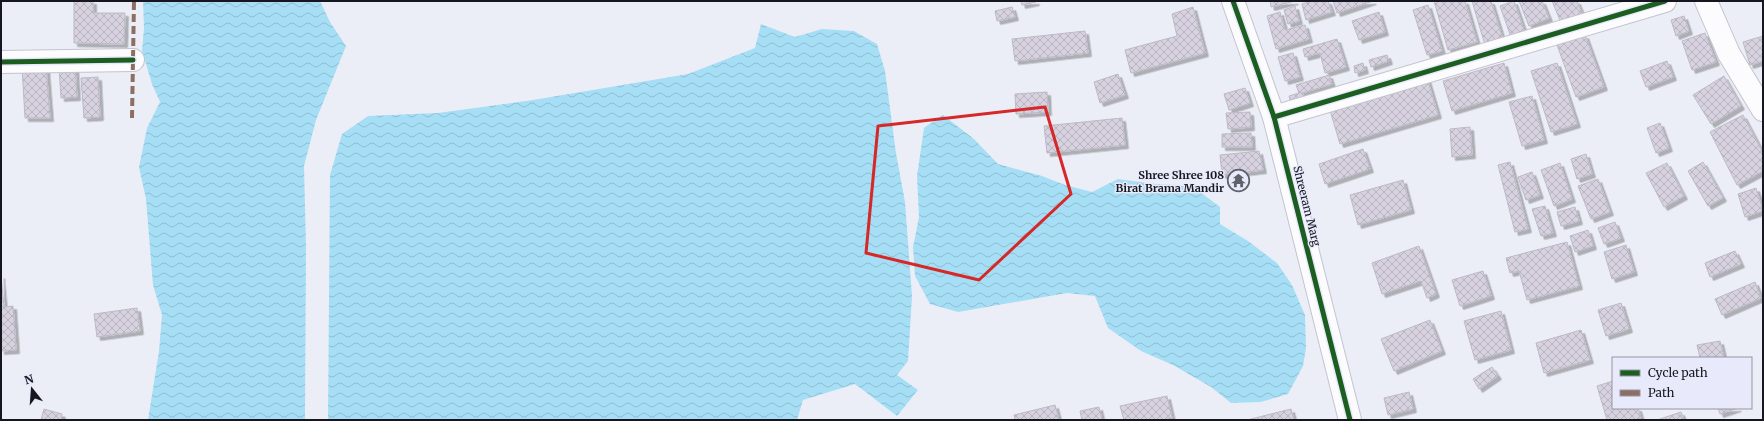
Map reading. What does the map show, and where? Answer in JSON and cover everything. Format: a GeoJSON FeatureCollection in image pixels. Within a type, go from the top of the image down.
{"type":"FeatureCollection","features":[{"type":"Feature","properties":{"kind":"street","name":"Shreeram Marg"},"geometry":{"type":"LineString","coordinates":[[1233,1],[1274,117],[1350,420]]}},
{"type":"Feature","properties":{"kind":"street"},"geometry":{"type":"LineString","coordinates":[[1274,117],[1665,1]]}},
{"type":"Feature","properties":{"kind":"street"},"geometry":{"type":"LineString","coordinates":[[1706,1],[1729,54],[1763,110]]}},
{"type":"Feature","properties":{"kind":"street"},"geometry":{"type":"LineString","coordinates":[[1,62],[133,60]]}},
{"type":"Feature","properties":{"kind":"highlighted area"},"geometry":{"type":"Polygon","coordinates":[[[1045,107],[1071,194],[979,280],[866,253],[878,126],[1045,107]]]}},
{"type":"Feature","properties":{"kind":"water"},"geometry":{"type":"Polygon","coordinates":[[[143,1],[320,1],[330,22],[346,46],[316,120],[304,166],[306,246],[305,420],[148,420],[159,351],[162,315],[153,285],[146,199],[139,167],[147,128],[160,102],[152,84],[142,51],[144,28],[143,1]]]}},
{"type":"Feature","properties":{"kind":"water"},"geometry":{"type":"Polygon","coordinates":[[[761,24],[795,37],[822,29],[854,31],[877,44],[885,71],[896,153],[905,202],[912,296],[908,361],[897,375],[918,390],[897,416],[855,384],[803,400],[797,420],[328,420],[330,175],[342,134],[368,116],[438,113],[533,100],[688,74],[755,48],[761,24]]]}},
{"type":"Feature","properties":{"kind":"water"},"geometry":{"type":"Polygon","coordinates":[[[943,115],[974,139],[998,164],[1092,192],[1118,179],[1155,184],[1179,185],[1200,192],[1220,207],[1220,224],[1248,241],[1277,263],[1292,285],[1305,315],[1306,348],[1303,366],[1288,394],[1261,402],[1231,403],[1211,387],[1173,365],[1141,351],[1108,328],[1095,296],[1067,293],[958,312],[930,304],[915,276],[913,247],[919,217],[917,176],[924,128],[943,115]]]}},
{"type":"Feature","properties":{"kind":"building"},"geometry":{"type":"Polygon","coordinates":[[[74,1],[93,1],[93,13],[125,13],[124,44],[74,43],[74,1]]]}},
{"type":"Feature","properties":{"kind":"building"},"geometry":{"type":"Polygon","coordinates":[[[1021,1],[1036,1],[1036,2],[1022,5],[1021,1]]]}},
{"type":"Feature","properties":{"kind":"building"},"geometry":{"type":"Polygon","coordinates":[[[1270,1],[1295,1],[1271,7],[1270,1]]]}},
{"type":"Feature","properties":{"kind":"building"},"geometry":{"type":"Polygon","coordinates":[[[1313,1],[1328,1],[1332,12],[1306,20],[1302,4],[1313,1]]]}},
{"type":"Feature","properties":{"kind":"building"},"geometry":{"type":"Polygon","coordinates":[[[1333,1],[1373,1],[1337,13],[1333,1]]]}},
{"type":"Feature","properties":{"kind":"building"},"geometry":{"type":"Polygon","coordinates":[[[1434,1],[1465,1],[1477,42],[1448,50],[1434,1]]]}},
{"type":"Feature","properties":{"kind":"building"},"geometry":{"type":"Polygon","coordinates":[[[1472,1],[1491,1],[1503,40],[1485,45],[1472,1]]]}},
{"type":"Feature","properties":{"kind":"building"},"geometry":{"type":"Polygon","coordinates":[[[1514,1],[1525,33],[1511,37],[1500,6],[1514,1]]]}},
{"type":"Feature","properties":{"kind":"building"},"geometry":{"type":"Polygon","coordinates":[[[1519,1],[1542,1],[1549,18],[1529,26],[1519,1]]]}},
{"type":"Feature","properties":{"kind":"building"},"geometry":{"type":"Polygon","coordinates":[[[1552,1],[1577,1],[1583,16],[1562,25],[1552,1]]]}},
{"type":"Feature","properties":{"kind":"building"},"geometry":{"type":"Polygon","coordinates":[[[1428,5],[1442,51],[1427,55],[1413,10],[1428,5]]]}},
{"type":"Feature","properties":{"kind":"building"},"geometry":{"type":"Polygon","coordinates":[[[1295,6],[1299,21],[1288,24],[1284,10],[1295,6]]]}},
{"type":"Feature","properties":{"kind":"building"},"geometry":{"type":"Polygon","coordinates":[[[1012,7],[1015,17],[997,21],[995,11],[1012,7]]]}},
{"type":"Feature","properties":{"kind":"building"},"geometry":{"type":"Polygon","coordinates":[[[1193,7],[1205,53],[1131,73],[1125,50],[1177,36],[1172,14],[1193,7]]]}},
{"type":"Feature","properties":{"kind":"building"},"geometry":{"type":"Polygon","coordinates":[[[1280,12],[1285,30],[1305,25],[1309,39],[1276,49],[1267,16],[1280,12]]]}},
{"type":"Feature","properties":{"kind":"building"},"geometry":{"type":"Polygon","coordinates":[[[1379,12],[1385,32],[1359,40],[1352,21],[1379,12]]]}},
{"type":"Feature","properties":{"kind":"building"},"geometry":{"type":"Polygon","coordinates":[[[1684,16],[1689,31],[1676,36],[1671,20],[1684,16]]]}},
{"type":"Feature","properties":{"kind":"building"},"geometry":{"type":"Polygon","coordinates":[[[1085,31],[1088,53],[1015,61],[1012,39],[1085,31]]]}},
{"type":"Feature","properties":{"kind":"building"},"geometry":{"type":"Polygon","coordinates":[[[1705,33],[1716,62],[1692,70],[1682,41],[1705,33]]]}},
{"type":"Feature","properties":{"kind":"building"},"geometry":{"type":"Polygon","coordinates":[[[1585,35],[1604,87],[1576,97],[1557,45],[1585,35]]]}},
{"type":"Feature","properties":{"kind":"building"},"geometry":{"type":"Polygon","coordinates":[[[1763,36],[1763,61],[1750,65],[1743,42],[1763,36]]]}},
{"type":"Feature","properties":{"kind":"building"},"geometry":{"type":"Polygon","coordinates":[[[1337,39],[1346,67],[1325,73],[1320,53],[1305,57],[1303,49],[1337,39]]]}},
{"type":"Feature","properties":{"kind":"building"},"geometry":{"type":"Polygon","coordinates":[[[1293,53],[1300,77],[1285,81],[1278,57],[1293,53]]]}},
{"type":"Feature","properties":{"kind":"building"},"geometry":{"type":"Polygon","coordinates":[[[1387,55],[1389,61],[1371,67],[1369,60],[1387,55]]]}},
{"type":"Feature","properties":{"kind":"building"},"geometry":{"type":"Polygon","coordinates":[[[1667,61],[1673,77],[1646,87],[1640,71],[1667,61]]]}},
{"type":"Feature","properties":{"kind":"building"},"geometry":{"type":"Polygon","coordinates":[[[1363,63],[1365,70],[1355,73],[1354,66],[1363,63]]]}},
{"type":"Feature","properties":{"kind":"building"},"geometry":{"type":"Polygon","coordinates":[[[1504,63],[1512,93],[1452,111],[1443,81],[1504,63]]]}},
{"type":"Feature","properties":{"kind":"building"},"geometry":{"type":"Polygon","coordinates":[[[1557,63],[1577,124],[1551,132],[1531,71],[1557,63]]]}},
{"type":"Feature","properties":{"kind":"building"},"geometry":{"type":"Polygon","coordinates":[[[22,67],[46,67],[50,118],[25,118],[22,67]]]}},
{"type":"Feature","properties":{"kind":"building"},"geometry":{"type":"Polygon","coordinates":[[[75,67],[77,97],[61,98],[59,68],[75,67]]]}},
{"type":"Feature","properties":{"kind":"building"},"geometry":{"type":"Polygon","coordinates":[[[1118,74],[1125,95],[1100,103],[1094,82],[1118,74]]]}},
{"type":"Feature","properties":{"kind":"building"},"geometry":{"type":"Polygon","coordinates":[[[1329,75],[1332,84],[1302,93],[1306,103],[1292,107],[1289,96],[1299,93],[1296,85],[1329,75]]]}},
{"type":"Feature","properties":{"kind":"building"},"geometry":{"type":"Polygon","coordinates":[[[1724,76],[1741,106],[1711,124],[1693,95],[1724,76]]]}},
{"type":"Feature","properties":{"kind":"building"},"geometry":{"type":"Polygon","coordinates":[[[98,77],[100,117],[84,118],[81,78],[98,77]]]}},
{"type":"Feature","properties":{"kind":"building"},"geometry":{"type":"Polygon","coordinates":[[[1427,78],[1438,115],[1340,144],[1329,107],[1427,78]]]}},
{"type":"Feature","properties":{"kind":"building"},"geometry":{"type":"Polygon","coordinates":[[[1245,88],[1250,103],[1229,110],[1224,94],[1245,88]]]}},
{"type":"Feature","properties":{"kind":"building"},"geometry":{"type":"Polygon","coordinates":[[[1047,92],[1048,112],[1016,114],[1015,94],[1047,92]]]}},
{"type":"Feature","properties":{"kind":"building"},"geometry":{"type":"Polygon","coordinates":[[[1532,96],[1544,140],[1522,146],[1509,102],[1532,96]]]}},
{"type":"Feature","properties":{"kind":"building"},"geometry":{"type":"Polygon","coordinates":[[[1250,112],[1251,127],[1228,129],[1226,113],[1250,112]]]}},
{"type":"Feature","properties":{"kind":"building"},"geometry":{"type":"Polygon","coordinates":[[[1743,115],[1763,153],[1763,171],[1737,185],[1710,132],[1743,115]]]}},
{"type":"Feature","properties":{"kind":"building"},"geometry":{"type":"Polygon","coordinates":[[[1122,118],[1125,145],[1047,153],[1044,126],[1122,118]]]}},
{"type":"Feature","properties":{"kind":"building"},"geometry":{"type":"Polygon","coordinates":[[[1660,123],[1669,148],[1656,153],[1647,128],[1660,123]]]}},
{"type":"Feature","properties":{"kind":"building"},"geometry":{"type":"Polygon","coordinates":[[[1470,127],[1472,155],[1452,157],[1450,129],[1470,127]]]}},
{"type":"Feature","properties":{"kind":"building"},"geometry":{"type":"Polygon","coordinates":[[[1251,133],[1252,147],[1222,147],[1222,134],[1251,133]]]}},
{"type":"Feature","properties":{"kind":"building"},"geometry":{"type":"Polygon","coordinates":[[[1363,149],[1370,169],[1325,184],[1319,164],[1363,149]]]}},
{"type":"Feature","properties":{"kind":"building"},"geometry":{"type":"Polygon","coordinates":[[[1259,151],[1263,170],[1222,175],[1220,155],[1259,151]]]}},
{"type":"Feature","properties":{"kind":"building"},"geometry":{"type":"Polygon","coordinates":[[[1586,154],[1592,174],[1577,179],[1571,159],[1586,154]]]}},
{"type":"Feature","properties":{"kind":"building"},"geometry":{"type":"Polygon","coordinates":[[[1510,162],[1528,229],[1515,232],[1498,165],[1510,162]]]}},
{"type":"Feature","properties":{"kind":"building"},"geometry":{"type":"Polygon","coordinates":[[[1703,162],[1723,198],[1708,206],[1688,171],[1703,162]]]}},
{"type":"Feature","properties":{"kind":"building"},"geometry":{"type":"Polygon","coordinates":[[[1560,163],[1572,199],[1554,206],[1541,170],[1560,163]]]}},
{"type":"Feature","properties":{"kind":"building"},"geometry":{"type":"Polygon","coordinates":[[[1667,163],[1684,196],[1664,207],[1646,173],[1667,163]]]}},
{"type":"Feature","properties":{"kind":"building"},"geometry":{"type":"Polygon","coordinates":[[[1532,172],[1540,195],[1526,200],[1518,177],[1532,172]]]}},
{"type":"Feature","properties":{"kind":"building"},"geometry":{"type":"Polygon","coordinates":[[[1598,179],[1610,212],[1591,219],[1578,186],[1598,179]]]}},
{"type":"Feature","properties":{"kind":"building"},"geometry":{"type":"Polygon","coordinates":[[[1403,180],[1411,210],[1358,225],[1350,195],[1403,180]]]}},
{"type":"Feature","properties":{"kind":"building"},"geometry":{"type":"Polygon","coordinates":[[[1756,188],[1763,211],[1745,217],[1738,194],[1756,188]]]}},
{"type":"Feature","properties":{"kind":"building"},"geometry":{"type":"Polygon","coordinates":[[[1545,206],[1553,233],[1541,236],[1532,209],[1545,206]]]}},
{"type":"Feature","properties":{"kind":"building"},"geometry":{"type":"Polygon","coordinates":[[[1575,207],[1579,221],[1561,226],[1557,212],[1575,207]]]}},
{"type":"Feature","properties":{"kind":"building"},"geometry":{"type":"Polygon","coordinates":[[[1615,222],[1621,238],[1604,244],[1598,228],[1615,222]]]}},
{"type":"Feature","properties":{"kind":"building"},"geometry":{"type":"Polygon","coordinates":[[[1588,230],[1593,246],[1575,252],[1570,236],[1588,230]]]}},
{"type":"Feature","properties":{"kind":"building"},"geometry":{"type":"Polygon","coordinates":[[[1567,242],[1579,286],[1527,300],[1519,271],[1510,273],[1506,258],[1567,242]]]}},
{"type":"Feature","properties":{"kind":"building"},"geometry":{"type":"Polygon","coordinates":[[[1626,245],[1634,272],[1612,279],[1604,252],[1626,245]]]}},
{"type":"Feature","properties":{"kind":"building"},"geometry":{"type":"Polygon","coordinates":[[[1419,246],[1436,294],[1427,298],[1421,281],[1382,294],[1372,263],[1419,246]]]}},
{"type":"Feature","properties":{"kind":"building"},"geometry":{"type":"Polygon","coordinates":[[[1735,251],[1741,264],[1710,277],[1705,263],[1735,251]]]}},
{"type":"Feature","properties":{"kind":"building"},"geometry":{"type":"Polygon","coordinates":[[[1483,271],[1491,296],[1460,306],[1452,280],[1483,271]]]}},
{"type":"Feature","properties":{"kind":"building"},"geometry":{"type":"Polygon","coordinates":[[[1,275],[4,307],[13,306],[16,350],[1,351],[1,275]]]}},
{"type":"Feature","properties":{"kind":"building"},"geometry":{"type":"Polygon","coordinates":[[[1755,282],[1761,298],[1722,315],[1715,299],[1755,282]]]}},
{"type":"Feature","properties":{"kind":"building"},"geometry":{"type":"Polygon","coordinates":[[[1621,303],[1629,329],[1606,336],[1598,310],[1621,303]]]}},
{"type":"Feature","properties":{"kind":"building"},"geometry":{"type":"Polygon","coordinates":[[[137,308],[140,331],[97,337],[94,314],[137,308]]]}},
{"type":"Feature","properties":{"kind":"building"},"geometry":{"type":"Polygon","coordinates":[[[1501,311],[1511,350],[1475,360],[1464,321],[1501,311]]]}},
{"type":"Feature","properties":{"kind":"building"},"geometry":{"type":"Polygon","coordinates":[[[1430,320],[1442,351],[1394,371],[1381,339],[1430,320]]]}},
{"type":"Feature","properties":{"kind":"building"},"geometry":{"type":"Polygon","coordinates":[[[1581,330],[1590,360],[1544,373],[1536,343],[1581,330]]]}},
{"type":"Feature","properties":{"kind":"building"},"geometry":{"type":"Polygon","coordinates":[[[1720,341],[1724,357],[1700,357],[1697,345],[1720,341]]]}},
{"type":"Feature","properties":{"kind":"building"},"geometry":{"type":"Polygon","coordinates":[[[1492,367],[1498,376],[1479,389],[1473,379],[1492,367]]]}},
{"type":"Feature","properties":{"kind":"building"},"geometry":{"type":"Polygon","coordinates":[[[1612,381],[1612,409],[1638,409],[1641,418],[1634,420],[1607,420],[1597,386],[1612,381]]]}},
{"type":"Feature","properties":{"kind":"building"},"geometry":{"type":"Polygon","coordinates":[[[1409,392],[1413,409],[1388,415],[1384,398],[1409,392]]]}},
{"type":"Feature","properties":{"kind":"building"},"geometry":{"type":"Polygon","coordinates":[[[1167,396],[1172,418],[1162,420],[1124,420],[1120,406],[1167,396]]]}},
{"type":"Feature","properties":{"kind":"building"},"geometry":{"type":"Polygon","coordinates":[[[1055,405],[1059,420],[1015,420],[1014,415],[1055,405]]]}},
{"type":"Feature","properties":{"kind":"building"},"geometry":{"type":"Polygon","coordinates":[[[1099,407],[1102,420],[1082,420],[1080,411],[1099,407]]]}},
{"type":"Feature","properties":{"kind":"building"},"geometry":{"type":"Polygon","coordinates":[[[44,409],[62,414],[61,420],[41,420],[44,409]]]}},
{"type":"Feature","properties":{"kind":"building"},"geometry":{"type":"Polygon","coordinates":[[[1291,409],[1294,420],[1247,420],[1291,409]]]}},
{"type":"Feature","properties":{"kind":"building"},"geometry":{"type":"Polygon","coordinates":[[[1718,409],[1735,409],[1720,414],[1718,409]]]}},
{"type":"Feature","properties":{"kind":"building"},"geometry":{"type":"Polygon","coordinates":[[[1681,412],[1684,420],[1657,420],[1681,412]]]}},
{"type":"Feature","properties":{"kind":"marked path"},"geometry":{"type":"LineString","coordinates":[[132,118],[134,1]]}},
{"type":"Feature","properties":{"kind":"cycle path"},"geometry":{"type":"LineString","coordinates":[[1233,1],[1274,117],[1350,420]]}},
{"type":"Feature","properties":{"kind":"cycle path"},"geometry":{"type":"LineString","coordinates":[[1274,117],[1665,1]]}},
{"type":"Feature","properties":{"kind":"cycle path"},"geometry":{"type":"LineString","coordinates":[[1,62],[133,60]]}},
{"type":"Feature","properties":{"kind":"place","name":"Shree Shree 108 Birat Brama Mandir"},"geometry":{"type":"Point","coordinates":[1239,181]}}]}
